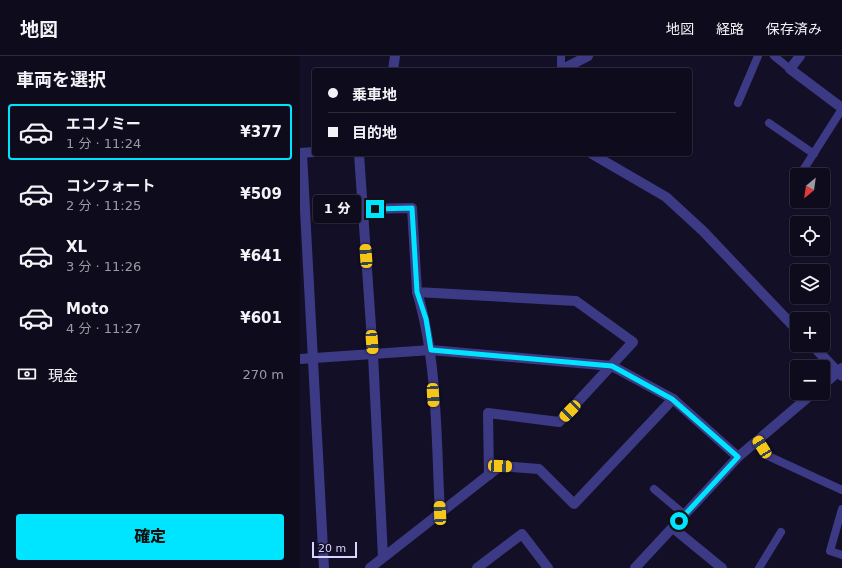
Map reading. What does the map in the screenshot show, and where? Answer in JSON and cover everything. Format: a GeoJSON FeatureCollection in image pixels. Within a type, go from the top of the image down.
{"type":"FeatureCollection","features":[{"type":"Feature","properties":{"kind":"street"},"geometry":{"type":"LineString","coordinates":[[393,68],[395,56]]}},
{"type":"Feature","properties":{"kind":"street"},"geometry":{"type":"LineString","coordinates":[[565,68],[588,56]]}},
{"type":"Feature","properties":{"kind":"street"},"geometry":{"type":"LineString","coordinates":[[800,56],[790,69],[842,108]]}},
{"type":"Feature","properties":{"kind":"street"},"geometry":{"type":"LineString","coordinates":[[312,152],[301,153],[324,568]]}},
{"type":"Feature","properties":{"kind":"street"},"geometry":{"type":"LineString","coordinates":[[359,156],[373,355],[383,558]]}},
{"type":"Feature","properties":{"kind":"street"},"geometry":{"type":"LineString","coordinates":[[595,156],[666,197],[703,231],[790,323]]}},
{"type":"Feature","properties":{"kind":"street"},"geometry":{"type":"LineString","coordinates":[[363,209],[412,208],[417,292],[426,319],[431,350],[440,513]]}},
{"type":"Feature","properties":{"kind":"street"},"geometry":{"type":"LineString","coordinates":[[417,292],[576,301],[633,342],[559,422],[488,413],[489,475]]}},
{"type":"Feature","properties":{"kind":"street"},"geometry":{"type":"LineString","coordinates":[[300,359],[431,350],[612,366],[672,399],[738,457]]}},
{"type":"Feature","properties":{"kind":"street"},"geometry":{"type":"LineString","coordinates":[[820,352],[841,372],[830,379]]}},
{"type":"Feature","properties":{"kind":"street"},"geometry":{"type":"LineString","coordinates":[[370,568],[500,466],[539,468],[574,504],[672,399]]}},
{"type":"Feature","properties":{"kind":"street"},"geometry":{"type":"LineString","coordinates":[[635,568],[738,457],[805,400]]}},
{"type":"Feature","properties":{"kind":"street"},"geometry":{"type":"LineString","coordinates":[[673,528],[722,568]]}},
{"type":"Feature","properties":{"kind":"street"},"geometry":{"type":"LineString","coordinates":[[477,568],[522,534],[548,568]]}},
{"type":"Feature","properties":{"kind":"lane"},"geometry":{"type":"LineString","coordinates":[[561,56],[561,68]]}},
{"type":"Feature","properties":{"kind":"lane"},"geometry":{"type":"LineString","coordinates":[[738,103],[758,56]]}},
{"type":"Feature","properties":{"kind":"lane"},"geometry":{"type":"LineString","coordinates":[[774,56],[790,69]]}},
{"type":"Feature","properties":{"kind":"lane"},"geometry":{"type":"LineString","coordinates":[[805,168],[842,108]]}},
{"type":"Feature","properties":{"kind":"lane"},"geometry":{"type":"LineString","coordinates":[[769,123],[814,154]]}},
{"type":"Feature","properties":{"kind":"lane"},"geometry":{"type":"LineString","coordinates":[[757,440],[766,454],[842,490]]}},
{"type":"Feature","properties":{"kind":"lane"},"geometry":{"type":"LineString","coordinates":[[654,489],[685,514]]}},
{"type":"Feature","properties":{"kind":"lane"},"geometry":{"type":"LineString","coordinates":[[842,509],[830,551],[842,555]]}},
{"type":"Feature","properties":{"kind":"lane"},"geometry":{"type":"LineString","coordinates":[[759,568],[781,532]]}},
{"type":"Feature","properties":{"kind":"route"},"geometry":{"type":"LineString","coordinates":[[375,209],[412,208],[417,292],[426,319],[431,350],[612,366],[672,399],[738,457],[679,521]]}}]}
